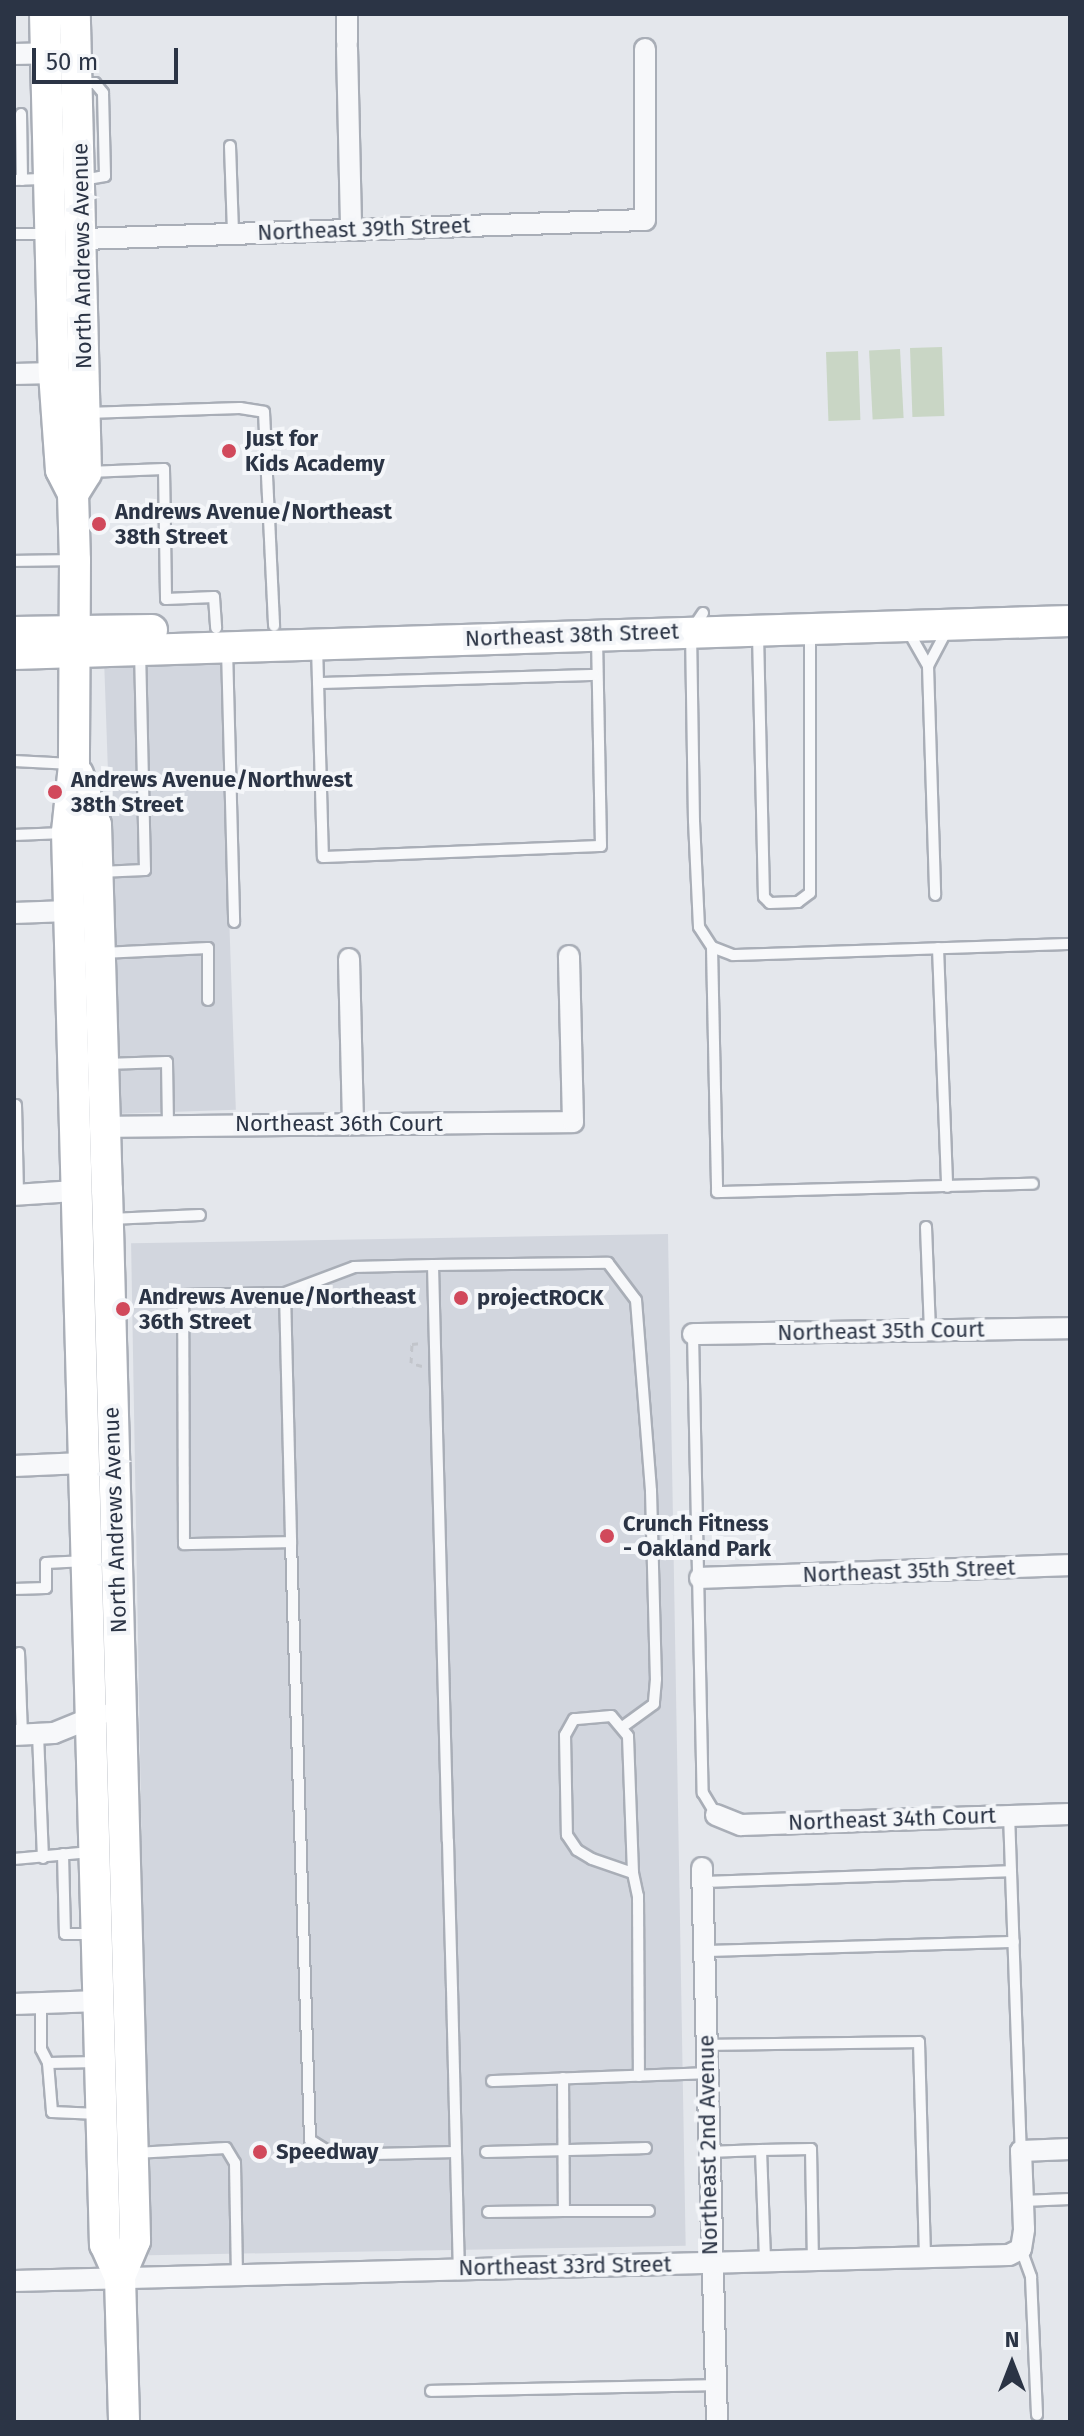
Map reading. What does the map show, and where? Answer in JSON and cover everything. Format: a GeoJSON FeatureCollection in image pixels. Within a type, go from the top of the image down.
{"type":"FeatureCollection","features":[{"type":"Feature","properties":{"kind":"main road","name":"North Andrews Avenue"},"geometry":{"type":"LineString","coordinates":[[45,14],[46,53],[27,114],[28,180],[51,234],[54,373],[61,470],[80,483]]}},
{"type":"Feature","properties":{"kind":"main road","name":"North Andrews Avenue"},"geometry":{"type":"LineString","coordinates":[[75,14],[86,413],[75,560],[74,765],[67,832],[68,911],[86,1561],[106,1713]]}},
{"type":"Feature","properties":{"kind":"main road","name":"Northeast 38th Street"},"geometry":{"type":"LineString","coordinates":[[74,641],[221,637],[317,644],[501,629],[1070,602]]}},
{"type":"Feature","properties":{"kind":"main road","name":"Northeast 38th Street"},"geometry":{"type":"LineString","coordinates":[[74,641],[140,650],[274,626],[501,629],[598,634],[697,622],[758,628],[1070,621]]}},
{"type":"Feature","properties":{"kind":"main road"},"geometry":{"type":"LineString","coordinates":[[14,632],[74,641]]}},
{"type":"Feature","properties":{"kind":"main road"},"geometry":{"type":"LineString","coordinates":[[14,654],[74,641]]}},
{"type":"Feature","properties":{"kind":"main road","name":"North Andrews Avenue"},"geometry":{"type":"LineString","coordinates":[[74,765],[96,825],[100,953],[108,1219],[106,1713],[110,1851],[133,2154],[135,2241],[120,2277]]}},
{"type":"Feature","properties":{"kind":"main road"},"geometry":{"type":"LineString","coordinates":[[73,1088],[84,1111],[104,1127]]}},
{"type":"Feature","properties":{"kind":"main road"},"geometry":{"type":"LineString","coordinates":[[76,1191],[91,1197],[108,1219]]}},
{"type":"Feature","properties":{"kind":"main road","name":"North Andrews Avenue"},"geometry":{"type":"LineString","coordinates":[[110,1851],[97,1934],[101,2114],[105,2244],[120,2277],[124,2422]]}},
{"type":"Feature","properties":{"kind":"street"},"geometry":{"type":"LineString","coordinates":[[347,14],[351,229]]}},
{"type":"Feature","properties":{"kind":"street","name":"Northeast 39th Street"},"geometry":{"type":"LineString","coordinates":[[83,239],[645,220],[645,49]]}},
{"type":"Feature","properties":{"kind":"street"},"geometry":{"type":"LineString","coordinates":[[14,54],[76,53]]}},
{"type":"Feature","properties":{"kind":"street"},"geometry":{"type":"LineString","coordinates":[[14,374],[54,373]]}},
{"type":"Feature","properties":{"kind":"street"},"geometry":{"type":"LineString","coordinates":[[14,913],[68,911]]}},
{"type":"Feature","properties":{"kind":"street","name":"Northeast 36th Court"},"geometry":{"type":"LineString","coordinates":[[104,1127],[573,1122],[569,956]]}},
{"type":"Feature","properties":{"kind":"street"},"geometry":{"type":"LineString","coordinates":[[349,959],[353,1124]]}},
{"type":"Feature","properties":{"kind":"street"},"geometry":{"type":"LineString","coordinates":[[16,1195],[76,1191]]}},
{"type":"Feature","properties":{"kind":"street","name":"Northeast 35th Court"},"geometry":{"type":"LineString","coordinates":[[693,1334],[1070,1328]]}},
{"type":"Feature","properties":{"kind":"street"},"geometry":{"type":"LineString","coordinates":[[14,1466],[83,1463]]}},
{"type":"Feature","properties":{"kind":"street","name":"Northeast 35th Street"},"geometry":{"type":"LineString","coordinates":[[700,1578],[1070,1565]]}},
{"type":"Feature","properties":{"kind":"street"},"geometry":{"type":"LineString","coordinates":[[32,1734],[106,1713]]}},
{"type":"Feature","properties":{"kind":"street"},"geometry":{"type":"LineString","coordinates":[[32,1734],[107,1747]]}},
{"type":"Feature","properties":{"kind":"street","name":"Northeast 34th Court"},"geometry":{"type":"LineString","coordinates":[[716,1815],[741,1825],[1070,1814]]}},
{"type":"Feature","properties":{"kind":"street","name":"Northeast 2nd Avenue"},"geometry":{"type":"LineString","coordinates":[[702,1875],[710,2262],[717,2422]]}},
{"type":"Feature","properties":{"kind":"street"},"geometry":{"type":"LineString","coordinates":[[14,2004],[99,2001]]}},
{"type":"Feature","properties":{"kind":"street"},"geometry":{"type":"LineString","coordinates":[[1015,2252],[1023,2201],[1021,2151],[1070,2149]]}},
{"type":"Feature","properties":{"kind":"street","name":"Northeast 33rd Street"},"geometry":{"type":"LineString","coordinates":[[14,2281],[1015,2252]]}},
{"type":"Feature","properties":{"kind":"lane"},"geometry":{"type":"LineString","coordinates":[[230,146],[233,234]]}},
{"type":"Feature","properties":{"kind":"lane"},"geometry":{"type":"LineString","coordinates":[[14,234],[51,234]]}},
{"type":"Feature","properties":{"kind":"lane"},"geometry":{"type":"LineString","coordinates":[[86,413],[240,408],[264,412],[274,626]]}},
{"type":"Feature","properties":{"kind":"lane"},"geometry":{"type":"LineString","coordinates":[[80,483],[164,469],[166,599],[214,597],[221,637],[234,922]]}},
{"type":"Feature","properties":{"kind":"lane"},"geometry":{"type":"LineString","coordinates":[[14,561],[75,560]]}},
{"type":"Feature","properties":{"kind":"lane"},"geometry":{"type":"LineString","coordinates":[[697,622],[699,927],[712,947],[717,1192],[1033,1184]]}},
{"type":"Feature","properties":{"kind":"lane"},"geometry":{"type":"LineString","coordinates":[[928,666],[952,622]]}},
{"type":"Feature","properties":{"kind":"lane"},"geometry":{"type":"LineString","coordinates":[[904,624],[928,666],[935,895]]}},
{"type":"Feature","properties":{"kind":"lane"},"geometry":{"type":"LineString","coordinates":[[758,628],[764,897],[770,903],[798,902],[810,893],[810,626]]}},
{"type":"Feature","properties":{"kind":"lane"},"geometry":{"type":"LineString","coordinates":[[317,644],[323,857],[601,846],[594,675],[598,634]]}},
{"type":"Feature","properties":{"kind":"lane"},"geometry":{"type":"LineString","coordinates":[[97,872],[145,870],[140,650]]}},
{"type":"Feature","properties":{"kind":"lane"},"geometry":{"type":"LineString","coordinates":[[318,683],[594,675]]}},
{"type":"Feature","properties":{"kind":"lane"},"geometry":{"type":"LineString","coordinates":[[14,761],[74,765]]}},
{"type":"Feature","properties":{"kind":"lane"},"geometry":{"type":"LineString","coordinates":[[14,835],[67,832]]}},
{"type":"Feature","properties":{"kind":"lane"},"geometry":{"type":"LineString","coordinates":[[712,947],[733,955],[1070,944]]}},
{"type":"Feature","properties":{"kind":"lane"},"geometry":{"type":"LineString","coordinates":[[100,953],[208,948],[208,1000]]}},
{"type":"Feature","properties":{"kind":"lane"},"geometry":{"type":"LineString","coordinates":[[938,948],[947,1187]]}},
{"type":"Feature","properties":{"kind":"lane"},"geometry":{"type":"LineString","coordinates":[[103,1064],[167,1062],[168,1125]]}},
{"type":"Feature","properties":{"kind":"lane"},"geometry":{"type":"LineString","coordinates":[[16,1105],[16,1195]]}},
{"type":"Feature","properties":{"kind":"lane"},"geometry":{"type":"LineString","coordinates":[[108,1219],[200,1215]]}},
{"type":"Feature","properties":{"kind":"lane"},"geometry":{"type":"LineString","coordinates":[[926,1227],[930,1330]]}},
{"type":"Feature","properties":{"kind":"lane"},"geometry":{"type":"LineString","coordinates":[[291,1542],[184,1544],[183,1295],[285,1293],[354,1267],[608,1263],[636,1300],[651,1491],[654,1704],[624,1726]]}},
{"type":"Feature","properties":{"kind":"lane"},"geometry":{"type":"LineString","coordinates":[[433,1265],[459,2269]]}},
{"type":"Feature","properties":{"kind":"lane"},"geometry":{"type":"LineString","coordinates":[[285,1293],[310,2140],[334,2155],[456,2152]]}},
{"type":"Feature","properties":{"kind":"lane"},"geometry":{"type":"LineString","coordinates":[[693,1334],[703,1793],[716,1815]]}},
{"type":"Feature","properties":{"kind":"lane"},"geometry":{"type":"LineString","coordinates":[[14,1589],[46,1588],[46,1563],[86,1561]]}},
{"type":"Feature","properties":{"kind":"lane"},"geometry":{"type":"LineString","coordinates":[[19,1653],[32,1734],[43,1858]]}},
{"type":"Feature","properties":{"kind":"lane"},"geometry":{"type":"LineString","coordinates":[[624,1726],[598,1714],[569,1724],[567,1835],[592,1859],[633,1873]]}},
{"type":"Feature","properties":{"kind":"lane"},"geometry":{"type":"LineString","coordinates":[[624,1726],[633,1873],[638,1896],[639,2076]]}},
{"type":"Feature","properties":{"kind":"lane"},"geometry":{"type":"LineString","coordinates":[[1009,1814],[1021,2151]]}},
{"type":"Feature","properties":{"kind":"lane"},"geometry":{"type":"LineString","coordinates":[[14,1859],[110,1851]]}},
{"type":"Feature","properties":{"kind":"lane"},"geometry":{"type":"LineString","coordinates":[[63,1854],[65,1934],[97,1934]]}},
{"type":"Feature","properties":{"kind":"lane"},"geometry":{"type":"LineString","coordinates":[[702,1875],[1011,1871]]}},
{"type":"Feature","properties":{"kind":"lane"},"geometry":{"type":"LineString","coordinates":[[704,1951],[1014,1942]]}},
{"type":"Feature","properties":{"kind":"lane"},"geometry":{"type":"LineString","coordinates":[[41,2003],[41,2049],[48,2063],[52,2112],[101,2114]]}},
{"type":"Feature","properties":{"kind":"lane"},"geometry":{"type":"LineString","coordinates":[[706,2045],[919,2042],[925,2257]]}},
{"type":"Feature","properties":{"kind":"lane"},"geometry":{"type":"LineString","coordinates":[[48,2063],[100,2062]]}},
{"type":"Feature","properties":{"kind":"lane"},"geometry":{"type":"LineString","coordinates":[[492,2081],[706,2073]]}},
{"type":"Feature","properties":{"kind":"lane"},"geometry":{"type":"LineString","coordinates":[[563,2078],[564,2211]]}},
{"type":"Feature","properties":{"kind":"lane"},"geometry":{"type":"LineString","coordinates":[[133,2154],[226,2148],[235,2163],[237,2274]]}},
{"type":"Feature","properties":{"kind":"lane"},"geometry":{"type":"LineString","coordinates":[[486,2152],[646,2148]]}},
{"type":"Feature","properties":{"kind":"lane"},"geometry":{"type":"LineString","coordinates":[[708,2152],[811,2149],[813,2260]]}},
{"type":"Feature","properties":{"kind":"lane"},"geometry":{"type":"LineString","coordinates":[[761,2150],[765,2261]]}},
{"type":"Feature","properties":{"kind":"lane"},"geometry":{"type":"LineString","coordinates":[[1023,2201],[1070,2199]]}},
{"type":"Feature","properties":{"kind":"lane"},"geometry":{"type":"LineString","coordinates":[[488,2212],[649,2211]]}},
{"type":"Feature","properties":{"kind":"lane"},"geometry":{"type":"LineString","coordinates":[[1015,2252],[1031,2277],[1037,2415]]}},
{"type":"Feature","properties":{"kind":"lane"},"geometry":{"type":"LineString","coordinates":[[431,2391],[716,2385]]}},
{"type":"Feature","properties":{"kind":"shaded area"},"geometry":{"type":"Polygon","coordinates":[[[220,656],[236,1110],[120,1114],[104,660],[220,656]]]}},
{"type":"Feature","properties":{"kind":"shaded area"},"geometry":{"type":"Polygon","coordinates":[[[668,1234],[686,2246],[149,2255],[131,1243],[668,1234]]]}},
{"type":"Feature","properties":{"kind":"green space"},"geometry":{"type":"Polygon","coordinates":[[[942,347],[944,416],[912,417],[910,348],[942,347]]]}},
{"type":"Feature","properties":{"kind":"green space"},"geometry":{"type":"Polygon","coordinates":[[[900,349],[904,418],[873,420],[869,351],[900,349]]]}},
{"type":"Feature","properties":{"kind":"green space"},"geometry":{"type":"Polygon","coordinates":[[[858,351],[860,420],[828,421],[826,352],[858,351]]]}},
{"type":"Feature","properties":{"kind":"place","name":"Just for Kids Academy"},"geometry":{"type":"Point","coordinates":[229,451]}},
{"type":"Feature","properties":{"kind":"place","name":"Andrews Avenue/Northeast 38th Street"},"geometry":{"type":"Point","coordinates":[99,524]}},
{"type":"Feature","properties":{"kind":"place","name":"Andrews Avenue/Northwest 38th Street"},"geometry":{"type":"Point","coordinates":[55,792]}},
{"type":"Feature","properties":{"kind":"place","name":"projectROCK"},"geometry":{"type":"Point","coordinates":[461,1298]}},
{"type":"Feature","properties":{"kind":"place","name":"Andrews Avenue/Northeast 36th Street"},"geometry":{"type":"Point","coordinates":[123,1309]}},
{"type":"Feature","properties":{"kind":"place","name":"Crunch Fitness - Oakland Park"},"geometry":{"type":"Point","coordinates":[607,1536]}},
{"type":"Feature","properties":{"kind":"place","name":"Speedway"},"geometry":{"type":"Point","coordinates":[260,2152]}}]}
